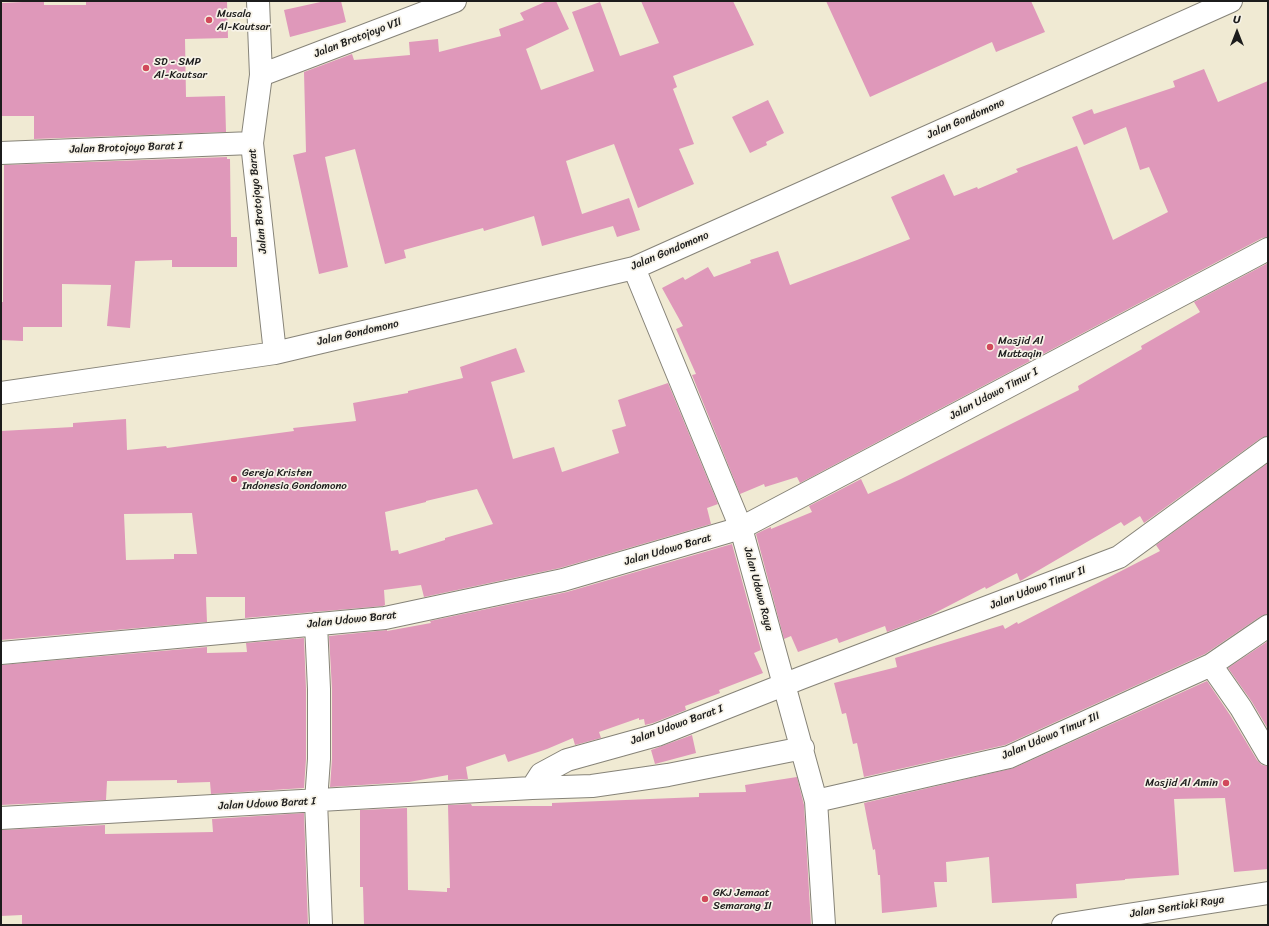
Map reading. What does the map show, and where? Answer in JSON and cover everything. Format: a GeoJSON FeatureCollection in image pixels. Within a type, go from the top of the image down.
{"type":"FeatureCollection","features":[{"type":"Feature","properties":{"kind":"street","name":"Jalan Brotojoyo Barat"},"geometry":{"type":"LineString","coordinates":[[258,1],[261,74],[252,143],[275,353]]}},
{"type":"Feature","properties":{"kind":"street","name":"Jalan Brotojoyo VII"},"geometry":{"type":"LineString","coordinates":[[261,74],[455,1]]}},
{"type":"Feature","properties":{"kind":"street","name":"Jalan Gondomono"},"geometry":{"type":"LineString","coordinates":[[1,393],[275,353],[634,268],[1231,1]]}},
{"type":"Feature","properties":{"kind":"street","name":"Jalan Brotojoyo Barat I"},"geometry":{"type":"LineString","coordinates":[[1,153],[252,143]]}},
{"type":"Feature","properties":{"kind":"street","name":"Jalan Udowo Timur I"},"geometry":{"type":"LineString","coordinates":[[741,528],[1268,249]]}},
{"type":"Feature","properties":{"kind":"street","name":"Jalan Udowo Raya"},"geometry":{"type":"LineString","coordinates":[[634,268],[741,528],[803,748],[816,801],[824,925]]}},
{"type":"Feature","properties":{"kind":"street","name":"Jalan Udowo Timur II"},"geometry":{"type":"LineString","coordinates":[[784,685],[1119,558],[1268,448]]}},
{"type":"Feature","properties":{"kind":"street","name":"Jalan Udowo Barat"},"geometry":{"type":"LineString","coordinates":[[1,653],[385,618],[563,580],[741,528]]}},
{"type":"Feature","properties":{"kind":"street"},"geometry":{"type":"LineString","coordinates":[[316,624],[319,689],[319,759],[316,801],[321,925]]}},
{"type":"Feature","properties":{"kind":"street","name":"Jalan Udowo Timur III"},"geometry":{"type":"LineString","coordinates":[[816,801],[1009,757],[1211,664],[1268,626]]}},
{"type":"Feature","properties":{"kind":"street"},"geometry":{"type":"LineString","coordinates":[[1211,664],[1241,708],[1268,754]]}},
{"type":"Feature","properties":{"kind":"street","name":"Jalan Udowo Barat I"},"geometry":{"type":"LineString","coordinates":[[532,788],[541,774],[567,760],[657,734],[784,685]]}},
{"type":"Feature","properties":{"kind":"street","name":"Jalan Udowo Barat I"},"geometry":{"type":"LineString","coordinates":[[1,818],[532,788],[592,786],[668,775],[803,748]]}},
{"type":"Feature","properties":{"kind":"street","name":"Jalan Sentiaki Raya"},"geometry":{"type":"LineString","coordinates":[[1063,925],[1268,893]]}},
{"type":"Feature","properties":{"kind":"building"},"geometry":{"type":"Polygon","coordinates":[[[44,1],[44,5],[86,5],[86,1],[227,1],[228,38],[185,39],[186,97],[225,96],[226,132],[34,139],[34,116],[1,116],[1,3],[44,1]]]}},
{"type":"Feature","properties":{"kind":"building"},"geometry":{"type":"Polygon","coordinates":[[[325,1],[341,1],[346,22],[290,37],[284,10],[325,1]]]}},
{"type":"Feature","properties":{"kind":"building"},"geometry":{"type":"Polygon","coordinates":[[[547,1],[556,1],[569,29],[526,49],[541,90],[594,71],[572,12],[600,2],[620,56],[659,43],[641,1],[733,1],[754,45],[673,76],[677,87],[673,89],[694,144],[679,149],[694,184],[638,208],[614,144],[566,161],[582,214],[629,198],[640,230],[617,237],[613,226],[542,246],[534,216],[484,231],[483,228],[404,250],[406,258],[385,264],[355,149],[325,157],[348,267],[319,274],[293,155],[306,152],[304,72],[352,54],[354,60],[410,55],[409,42],[438,39],[439,52],[501,36],[499,29],[524,20],[520,13],[547,1]]]}},
{"type":"Feature","properties":{"kind":"building"},"geometry":{"type":"Polygon","coordinates":[[[826,1],[1031,1],[1045,32],[996,52],[992,42],[870,97],[826,1]]]}},
{"type":"Feature","properties":{"kind":"building"},"geometry":{"type":"Polygon","coordinates":[[[1204,69],[1218,102],[1268,81],[1268,237],[1262,238],[800,483],[797,477],[765,487],[764,484],[740,494],[692,375],[696,374],[676,329],[683,326],[662,288],[683,277],[685,280],[708,267],[714,277],[751,263],[750,260],[778,251],[790,285],[910,239],[891,197],[944,174],[954,196],[977,187],[978,189],[1018,172],[1016,169],[1077,146],[1113,240],[1168,212],[1149,167],[1140,170],[1126,127],[1084,145],[1072,117],[1092,109],[1094,114],[1175,87],[1173,81],[1204,69]]]}},
{"type":"Feature","properties":{"kind":"building"},"geometry":{"type":"Polygon","coordinates":[[[768,100],[784,133],[766,142],[767,145],[750,153],[732,117],[768,100]]]}},
{"type":"Feature","properties":{"kind":"building"},"geometry":{"type":"Polygon","coordinates":[[[227,157],[227,159],[230,159],[231,237],[237,237],[237,267],[172,267],[172,260],[135,261],[130,328],[107,326],[111,285],[62,284],[62,327],[23,327],[23,341],[1,340],[1,302],[3,302],[4,165],[227,157]]]}},
{"type":"Feature","properties":{"kind":"building"},"geometry":{"type":"Polygon","coordinates":[[[1268,263],[1268,436],[1261,438],[1144,523],[1140,516],[1124,526],[1121,522],[1020,581],[1017,573],[986,589],[985,587],[929,616],[887,632],[885,626],[839,643],[837,638],[798,652],[791,636],[784,639],[756,534],[812,512],[809,506],[861,479],[868,494],[1079,390],[1078,386],[1142,349],[1141,346],[1200,312],[1194,302],[1268,263]]]}},
{"type":"Feature","properties":{"kind":"building"},"geometry":{"type":"Polygon","coordinates":[[[516,348],[525,372],[491,382],[513,459],[554,447],[562,472],[619,453],[612,430],[626,426],[618,400],[668,383],[718,504],[707,508],[711,524],[560,568],[424,597],[421,585],[384,590],[385,605],[383,606],[245,618],[245,597],[206,597],[207,622],[1,640],[1,431],[73,427],[73,423],[126,419],[127,450],[166,446],[167,448],[294,431],[293,428],[356,421],[353,403],[408,393],[408,391],[463,378],[460,367],[516,348]],[[477,489],[385,512],[391,551],[398,550],[399,554],[445,540],[445,538],[493,524],[477,489]],[[192,513],[124,514],[126,560],[174,559],[174,554],[197,554],[192,513]]]}},
{"type":"Feature","properties":{"kind":"building"},"geometry":{"type":"Polygon","coordinates":[[[1268,463],[1268,614],[1261,616],[1205,654],[1005,745],[864,777],[857,743],[853,744],[846,713],[842,714],[834,683],[897,667],[895,658],[1003,625],[1005,629],[1017,622],[1018,624],[1160,551],[1156,545],[1268,463]]]}},
{"type":"Feature","properties":{"kind":"building"},"geometry":{"type":"Polygon","coordinates":[[[732,544],[761,650],[754,653],[763,673],[719,690],[720,693],[685,706],[686,710],[653,723],[645,725],[644,719],[639,720],[639,718],[599,732],[601,738],[575,745],[573,738],[547,749],[508,762],[505,754],[466,767],[468,779],[448,780],[448,775],[409,782],[330,787],[332,759],[332,689],[329,636],[387,631],[431,623],[430,621],[567,592],[732,544]]]}},
{"type":"Feature","properties":{"kind":"building"},"geometry":{"type":"Polygon","coordinates":[[[304,638],[306,759],[304,788],[211,794],[210,782],[177,783],[177,780],[107,781],[106,800],[1,805],[1,665],[207,647],[207,653],[247,652],[246,643],[304,638]]]}},
{"type":"Feature","properties":{"kind":"building"},"geometry":{"type":"Polygon","coordinates":[[[1268,641],[1268,729],[1252,702],[1228,668],[1268,641]]]}},
{"type":"Feature","properties":{"kind":"building"},"geometry":{"type":"Polygon","coordinates":[[[1207,681],[1230,715],[1257,760],[1262,765],[1268,766],[1268,869],[1234,872],[1225,798],[1174,799],[1179,875],[1076,884],[1077,898],[992,903],[989,857],[946,862],[947,882],[934,882],[937,907],[882,913],[880,875],[878,875],[875,849],[873,850],[864,803],[1014,768],[1207,681]]]}},
{"type":"Feature","properties":{"kind":"building"},"geometry":{"type":"Polygon","coordinates":[[[692,735],[696,753],[655,764],[651,750],[692,735]]]}},
{"type":"Feature","properties":{"kind":"building"},"geometry":{"type":"Polygon","coordinates":[[[797,777],[804,805],[811,925],[364,925],[363,887],[360,887],[360,810],[407,808],[408,890],[447,892],[447,888],[450,888],[448,805],[471,804],[472,806],[552,806],[552,803],[699,797],[699,793],[746,792],[745,785],[797,777]]]}},
{"type":"Feature","properties":{"kind":"building"},"geometry":{"type":"Polygon","coordinates":[[[304,813],[308,925],[22,925],[22,915],[1,916],[1,830],[105,825],[105,834],[213,832],[212,819],[304,813]]]}},
{"type":"Feature","properties":{"kind":"place","name":"Musala Al-Kautsar"},"geometry":{"type":"Point","coordinates":[209,20]}},
{"type":"Feature","properties":{"kind":"place","name":"SD - SMP Al-Kautsar"},"geometry":{"type":"Point","coordinates":[146,68]}},
{"type":"Feature","properties":{"kind":"place","name":"Masjid Al Muttaqin"},"geometry":{"type":"Point","coordinates":[990,347]}},
{"type":"Feature","properties":{"kind":"place","name":"Gereja Kristen Indonesia Gondomono"},"geometry":{"type":"Point","coordinates":[234,479]}},
{"type":"Feature","properties":{"kind":"place","name":"Masjid Al Amin"},"geometry":{"type":"Point","coordinates":[1226,783]}},
{"type":"Feature","properties":{"kind":"place","name":"GKJ Jemaat Semarang II"},"geometry":{"type":"Point","coordinates":[705,899]}}]}
